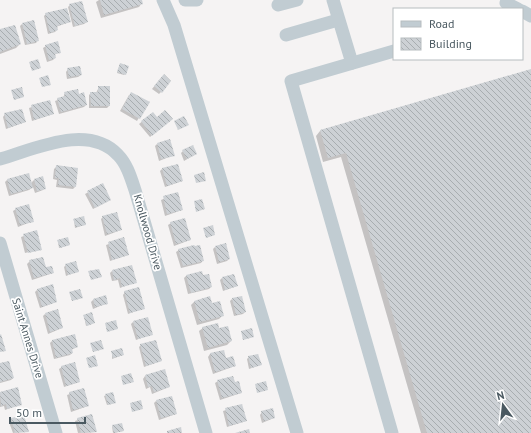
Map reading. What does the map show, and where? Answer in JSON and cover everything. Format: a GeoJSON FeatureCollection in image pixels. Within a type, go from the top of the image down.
{"type":"FeatureCollection","features":[{"type":"Feature","properties":{"kind":"street"},"geometry":{"type":"LineString","coordinates":[[163,0],[174,25],[297,433]]}},
{"type":"Feature","properties":{"kind":"street"},"geometry":{"type":"LineString","coordinates":[[185,0],[197,0]]}},
{"type":"Feature","properties":{"kind":"street"},"geometry":{"type":"LineString","coordinates":[[278,5],[297,0]]}},
{"type":"Feature","properties":{"kind":"street"},"geometry":{"type":"LineString","coordinates":[[333,0],[352,63]]}},
{"type":"Feature","properties":{"kind":"street"},"geometry":{"type":"LineString","coordinates":[[504,4],[515,8]]}},
{"type":"Feature","properties":{"kind":"street"},"geometry":{"type":"LineString","coordinates":[[286,35],[338,20]]}},
{"type":"Feature","properties":{"kind":"street"},"geometry":{"type":"LineString","coordinates":[[392,433],[292,80],[393,51]]}},
{"type":"Feature","properties":{"kind":"street","name":"Knollwood Drive"},"geometry":{"type":"LineString","coordinates":[[0,159],[60,142],[78,139],[101,142],[119,155],[127,169],[135,190],[206,433]]}},
{"type":"Feature","properties":{"kind":"street","name":"Saint Annes Drive"},"geometry":{"type":"LineString","coordinates":[[0,243],[56,433]]}},
{"type":"Feature","properties":{"kind":"building"},"geometry":{"type":"Polygon","coordinates":[[[100,0],[142,0],[143,4],[104,15],[100,0]]]}},
{"type":"Feature","properties":{"kind":"building"},"geometry":{"type":"Polygon","coordinates":[[[82,1],[88,22],[75,26],[69,4],[82,1]]]}},
{"type":"Feature","properties":{"kind":"building"},"geometry":{"type":"Polygon","coordinates":[[[67,8],[71,22],[57,26],[58,30],[50,33],[45,13],[67,8]]]}},
{"type":"Feature","properties":{"kind":"building"},"geometry":{"type":"Polygon","coordinates":[[[34,20],[39,41],[27,44],[22,23],[34,20]]]}},
{"type":"Feature","properties":{"kind":"building"},"geometry":{"type":"Polygon","coordinates":[[[15,25],[21,44],[0,52],[0,29],[15,25]]]}},
{"type":"Feature","properties":{"kind":"building"},"geometry":{"type":"Polygon","coordinates":[[[58,41],[61,53],[55,54],[56,58],[49,60],[45,45],[58,41]]]}},
{"type":"Feature","properties":{"kind":"building"},"geometry":{"type":"Polygon","coordinates":[[[38,59],[41,68],[32,71],[29,62],[38,59]]]}},
{"type":"Feature","properties":{"kind":"building"},"geometry":{"type":"Polygon","coordinates":[[[120,63],[129,66],[126,75],[117,72],[120,63]]]}},
{"type":"Feature","properties":{"kind":"building"},"geometry":{"type":"Polygon","coordinates":[[[80,66],[82,75],[69,77],[67,68],[80,66]]]}},
{"type":"Feature","properties":{"kind":"building"},"geometry":{"type":"Polygon","coordinates":[[[531,69],[531,433],[427,433],[346,153],[328,158],[320,130],[531,69]]]}},
{"type":"Feature","properties":{"kind":"building"},"geometry":{"type":"Polygon","coordinates":[[[164,74],[171,81],[162,93],[154,86],[164,74]]]}},
{"type":"Feature","properties":{"kind":"building"},"geometry":{"type":"Polygon","coordinates":[[[48,75],[51,85],[42,87],[39,78],[48,75]]]}},
{"type":"Feature","properties":{"kind":"building"},"geometry":{"type":"Polygon","coordinates":[[[98,86],[110,86],[110,106],[91,106],[90,92],[98,92],[98,86]]]}},
{"type":"Feature","properties":{"kind":"building"},"geometry":{"type":"Polygon","coordinates":[[[22,87],[24,97],[14,100],[11,90],[22,87]]]}},
{"type":"Feature","properties":{"kind":"building"},"geometry":{"type":"Polygon","coordinates":[[[78,89],[79,94],[84,92],[87,105],[61,112],[57,98],[65,96],[64,92],[78,89]]]}},
{"type":"Feature","properties":{"kind":"building"},"geometry":{"type":"Polygon","coordinates":[[[131,92],[150,102],[140,119],[122,109],[131,92]]]}},
{"type":"Feature","properties":{"kind":"building"},"geometry":{"type":"Polygon","coordinates":[[[50,100],[54,114],[34,120],[31,105],[50,100]]]}},
{"type":"Feature","properties":{"kind":"building"},"geometry":{"type":"Polygon","coordinates":[[[22,109],[26,122],[8,128],[4,113],[22,109]]]}},
{"type":"Feature","properties":{"kind":"building"},"geometry":{"type":"Polygon","coordinates":[[[165,110],[173,119],[152,136],[141,121],[153,112],[157,117],[165,110]]]}},
{"type":"Feature","properties":{"kind":"building"},"geometry":{"type":"Polygon","coordinates":[[[184,116],[189,125],[178,130],[174,121],[184,116]]]}},
{"type":"Feature","properties":{"kind":"building"},"geometry":{"type":"Polygon","coordinates":[[[170,139],[175,156],[161,159],[157,143],[170,139]]]}},
{"type":"Feature","properties":{"kind":"building"},"geometry":{"type":"Polygon","coordinates":[[[193,145],[197,154],[187,159],[182,150],[193,145]]]}},
{"type":"Feature","properties":{"kind":"building"},"geometry":{"type":"Polygon","coordinates":[[[178,164],[183,181],[167,186],[162,168],[178,164]]]}},
{"type":"Feature","properties":{"kind":"building"},"geometry":{"type":"Polygon","coordinates":[[[56,165],[78,168],[76,187],[58,185],[59,178],[55,178],[56,165]]]}},
{"type":"Feature","properties":{"kind":"building"},"geometry":{"type":"Polygon","coordinates":[[[204,172],[206,181],[196,183],[194,175],[204,172]]]}},
{"type":"Feature","properties":{"kind":"building"},"geometry":{"type":"Polygon","coordinates":[[[29,173],[33,188],[11,194],[7,179],[29,173]]]}},
{"type":"Feature","properties":{"kind":"building"},"geometry":{"type":"Polygon","coordinates":[[[43,176],[46,189],[37,191],[34,179],[43,176]]]}},
{"type":"Feature","properties":{"kind":"building"},"geometry":{"type":"Polygon","coordinates":[[[103,183],[111,200],[95,208],[87,191],[103,183]]]}},
{"type":"Feature","properties":{"kind":"building"},"geometry":{"type":"Polygon","coordinates":[[[178,192],[183,210],[167,214],[163,196],[178,192]]]}},
{"type":"Feature","properties":{"kind":"building"},"geometry":{"type":"Polygon","coordinates":[[[202,199],[205,209],[196,212],[194,201],[202,199]]]}},
{"type":"Feature","properties":{"kind":"building"},"geometry":{"type":"Polygon","coordinates":[[[29,204],[34,222],[20,225],[15,208],[29,204]]]}},
{"type":"Feature","properties":{"kind":"building"},"geometry":{"type":"Polygon","coordinates":[[[117,212],[122,230],[107,234],[102,216],[117,212]]]}},
{"type":"Feature","properties":{"kind":"building"},"geometry":{"type":"Polygon","coordinates":[[[84,216],[86,225],[76,227],[73,219],[84,216]]]}},
{"type":"Feature","properties":{"kind":"building"},"geometry":{"type":"Polygon","coordinates":[[[185,218],[191,240],[176,244],[170,222],[185,218]]]}},
{"type":"Feature","properties":{"kind":"building"},"geometry":{"type":"Polygon","coordinates":[[[213,225],[215,235],[206,238],[203,228],[213,225]]]}},
{"type":"Feature","properties":{"kind":"building"},"geometry":{"type":"Polygon","coordinates":[[[37,230],[42,250],[28,253],[23,234],[37,230]]]}},
{"type":"Feature","properties":{"kind":"building"},"geometry":{"type":"Polygon","coordinates":[[[68,237],[70,245],[60,248],[57,240],[68,237]]]}},
{"type":"Feature","properties":{"kind":"building"},"geometry":{"type":"Polygon","coordinates":[[[124,237],[129,255],[112,260],[108,242],[124,237]]]}},
{"type":"Feature","properties":{"kind":"building"},"geometry":{"type":"Polygon","coordinates":[[[226,243],[230,259],[219,262],[215,246],[226,243]]]}},
{"type":"Feature","properties":{"kind":"building"},"geometry":{"type":"Polygon","coordinates":[[[200,245],[204,261],[183,266],[178,249],[200,245]]]}},
{"type":"Feature","properties":{"kind":"building"},"geometry":{"type":"Polygon","coordinates":[[[43,257],[46,267],[52,266],[54,273],[34,278],[29,260],[43,257]]]}},
{"type":"Feature","properties":{"kind":"building"},"geometry":{"type":"Polygon","coordinates":[[[76,261],[79,272],[68,275],[65,264],[76,261]]]}},
{"type":"Feature","properties":{"kind":"building"},"geometry":{"type":"Polygon","coordinates":[[[132,265],[137,283],[122,287],[120,278],[114,280],[112,270],[132,265]]]}},
{"type":"Feature","properties":{"kind":"building"},"geometry":{"type":"Polygon","coordinates":[[[99,269],[102,277],[91,280],[88,271],[99,269]]]}},
{"type":"Feature","properties":{"kind":"building"},"geometry":{"type":"Polygon","coordinates":[[[202,271],[203,275],[209,274],[212,287],[191,293],[186,275],[202,271]]]}},
{"type":"Feature","properties":{"kind":"building"},"geometry":{"type":"Polygon","coordinates":[[[234,274],[238,286],[225,290],[222,277],[234,274]]]}},
{"type":"Feature","properties":{"kind":"building"},"geometry":{"type":"Polygon","coordinates":[[[53,284],[57,302],[42,307],[37,289],[53,284]]]}},
{"type":"Feature","properties":{"kind":"building"},"geometry":{"type":"Polygon","coordinates":[[[139,287],[145,309],[130,313],[124,291],[139,287]]]}},
{"type":"Feature","properties":{"kind":"building"},"geometry":{"type":"Polygon","coordinates":[[[80,289],[83,298],[72,301],[69,292],[80,289]]]}},
{"type":"Feature","properties":{"kind":"building"},"geometry":{"type":"Polygon","coordinates":[[[106,295],[108,304],[95,307],[93,299],[106,295]]]}},
{"type":"Feature","properties":{"kind":"building"},"geometry":{"type":"Polygon","coordinates":[[[210,296],[212,303],[220,301],[224,316],[200,322],[194,301],[210,296]]]}},
{"type":"Feature","properties":{"kind":"building"},"geometry":{"type":"Polygon","coordinates":[[[242,296],[246,312],[236,315],[232,298],[242,296]]]}},
{"type":"Feature","properties":{"kind":"building"},"geometry":{"type":"Polygon","coordinates":[[[58,309],[63,328],[50,332],[45,313],[58,309]]]}},
{"type":"Feature","properties":{"kind":"building"},"geometry":{"type":"Polygon","coordinates":[[[92,312],[95,323],[87,326],[83,315],[92,312]]]}},
{"type":"Feature","properties":{"kind":"building"},"geometry":{"type":"Polygon","coordinates":[[[148,317],[153,335],[138,339],[133,321],[148,317]]]}},
{"type":"Feature","properties":{"kind":"building"},"geometry":{"type":"Polygon","coordinates":[[[116,320],[118,329],[107,332],[105,323],[116,320]]]}},
{"type":"Feature","properties":{"kind":"building"},"geometry":{"type":"Polygon","coordinates":[[[218,323],[219,328],[228,326],[232,341],[208,348],[202,327],[218,323]]]}},
{"type":"Feature","properties":{"kind":"building"},"geometry":{"type":"Polygon","coordinates":[[[252,328],[254,337],[243,340],[241,331],[252,328]]]}},
{"type":"Feature","properties":{"kind":"building"},"geometry":{"type":"Polygon","coordinates":[[[1,334],[6,351],[0,352],[0,335],[1,334]]]}},
{"type":"Feature","properties":{"kind":"building"},"geometry":{"type":"Polygon","coordinates":[[[75,334],[78,347],[72,349],[73,353],[56,358],[52,340],[75,334]]]}},
{"type":"Feature","properties":{"kind":"building"},"geometry":{"type":"Polygon","coordinates":[[[101,340],[104,349],[93,352],[90,343],[101,340]]]}},
{"type":"Feature","properties":{"kind":"building"},"geometry":{"type":"Polygon","coordinates":[[[156,340],[162,361],[146,366],[140,344],[156,340]]]}},
{"type":"Feature","properties":{"kind":"building"},"geometry":{"type":"Polygon","coordinates":[[[122,348],[124,355],[113,358],[111,351],[122,348]]]}},
{"type":"Feature","properties":{"kind":"building"},"geometry":{"type":"Polygon","coordinates":[[[224,350],[226,358],[233,356],[236,366],[215,372],[210,353],[224,350]]]}},
{"type":"Feature","properties":{"kind":"building"},"geometry":{"type":"Polygon","coordinates":[[[258,354],[262,365],[251,368],[248,356],[258,354]]]}},
{"type":"Feature","properties":{"kind":"building"},"geometry":{"type":"Polygon","coordinates":[[[95,355],[98,366],[89,368],[86,358],[95,355]]]}},
{"type":"Feature","properties":{"kind":"building"},"geometry":{"type":"Polygon","coordinates":[[[9,361],[14,378],[0,382],[0,363],[9,361]]]}},
{"type":"Feature","properties":{"kind":"building"},"geometry":{"type":"Polygon","coordinates":[[[75,362],[80,382],[66,386],[61,366],[75,362]]]}},
{"type":"Feature","properties":{"kind":"building"},"geometry":{"type":"Polygon","coordinates":[[[165,369],[170,387],[154,392],[152,386],[148,387],[145,375],[165,369]]]}},
{"type":"Feature","properties":{"kind":"building"},"geometry":{"type":"Polygon","coordinates":[[[131,373],[134,382],[123,385],[121,376],[131,373]]]}},
{"type":"Feature","properties":{"kind":"building"},"geometry":{"type":"Polygon","coordinates":[[[233,376],[235,382],[239,381],[242,393],[222,398],[217,380],[233,376]]]}},
{"type":"Feature","properties":{"kind":"building"},"geometry":{"type":"Polygon","coordinates":[[[266,381],[268,390],[257,393],[255,384],[266,381]]]}},
{"type":"Feature","properties":{"kind":"building"},"geometry":{"type":"Polygon","coordinates":[[[18,387],[22,405],[7,409],[6,404],[1,406],[0,392],[18,387]]]}},
{"type":"Feature","properties":{"kind":"building"},"geometry":{"type":"Polygon","coordinates":[[[84,388],[89,406],[73,410],[69,392],[84,388]]]}},
{"type":"Feature","properties":{"kind":"building"},"geometry":{"type":"Polygon","coordinates":[[[113,392],[116,403],[108,405],[105,394],[113,392]]]}},
{"type":"Feature","properties":{"kind":"building"},"geometry":{"type":"Polygon","coordinates":[[[172,396],[177,414],[161,418],[156,400],[172,396]]]}},
{"type":"Feature","properties":{"kind":"building"},"geometry":{"type":"Polygon","coordinates":[[[141,400],[143,409],[132,412],[130,403],[141,400]]]}},
{"type":"Feature","properties":{"kind":"building"},"geometry":{"type":"Polygon","coordinates":[[[242,404],[247,421],[229,426],[225,408],[242,404]]]}},
{"type":"Feature","properties":{"kind":"building"},"geometry":{"type":"Polygon","coordinates":[[[273,408],[275,418],[264,421],[261,411],[273,408]]]}},
{"type":"Feature","properties":{"kind":"building"},"geometry":{"type":"Polygon","coordinates":[[[92,414],[97,432],[81,433],[77,418],[92,414]]]}},
{"type":"Feature","properties":{"kind":"building"},"geometry":{"type":"Polygon","coordinates":[[[24,415],[29,432],[15,433],[11,418],[24,415]]]}},
{"type":"Feature","properties":{"kind":"building"},"geometry":{"type":"Polygon","coordinates":[[[122,423],[124,431],[114,433],[112,425],[122,423]]]}},
{"type":"Feature","properties":{"kind":"building"},"geometry":{"type":"Polygon","coordinates":[[[181,427],[182,433],[167,433],[167,431],[181,427]]]}},
{"type":"Feature","properties":{"kind":"building"},"geometry":{"type":"Polygon","coordinates":[[[249,429],[250,433],[235,433],[249,429]]]}}]}
